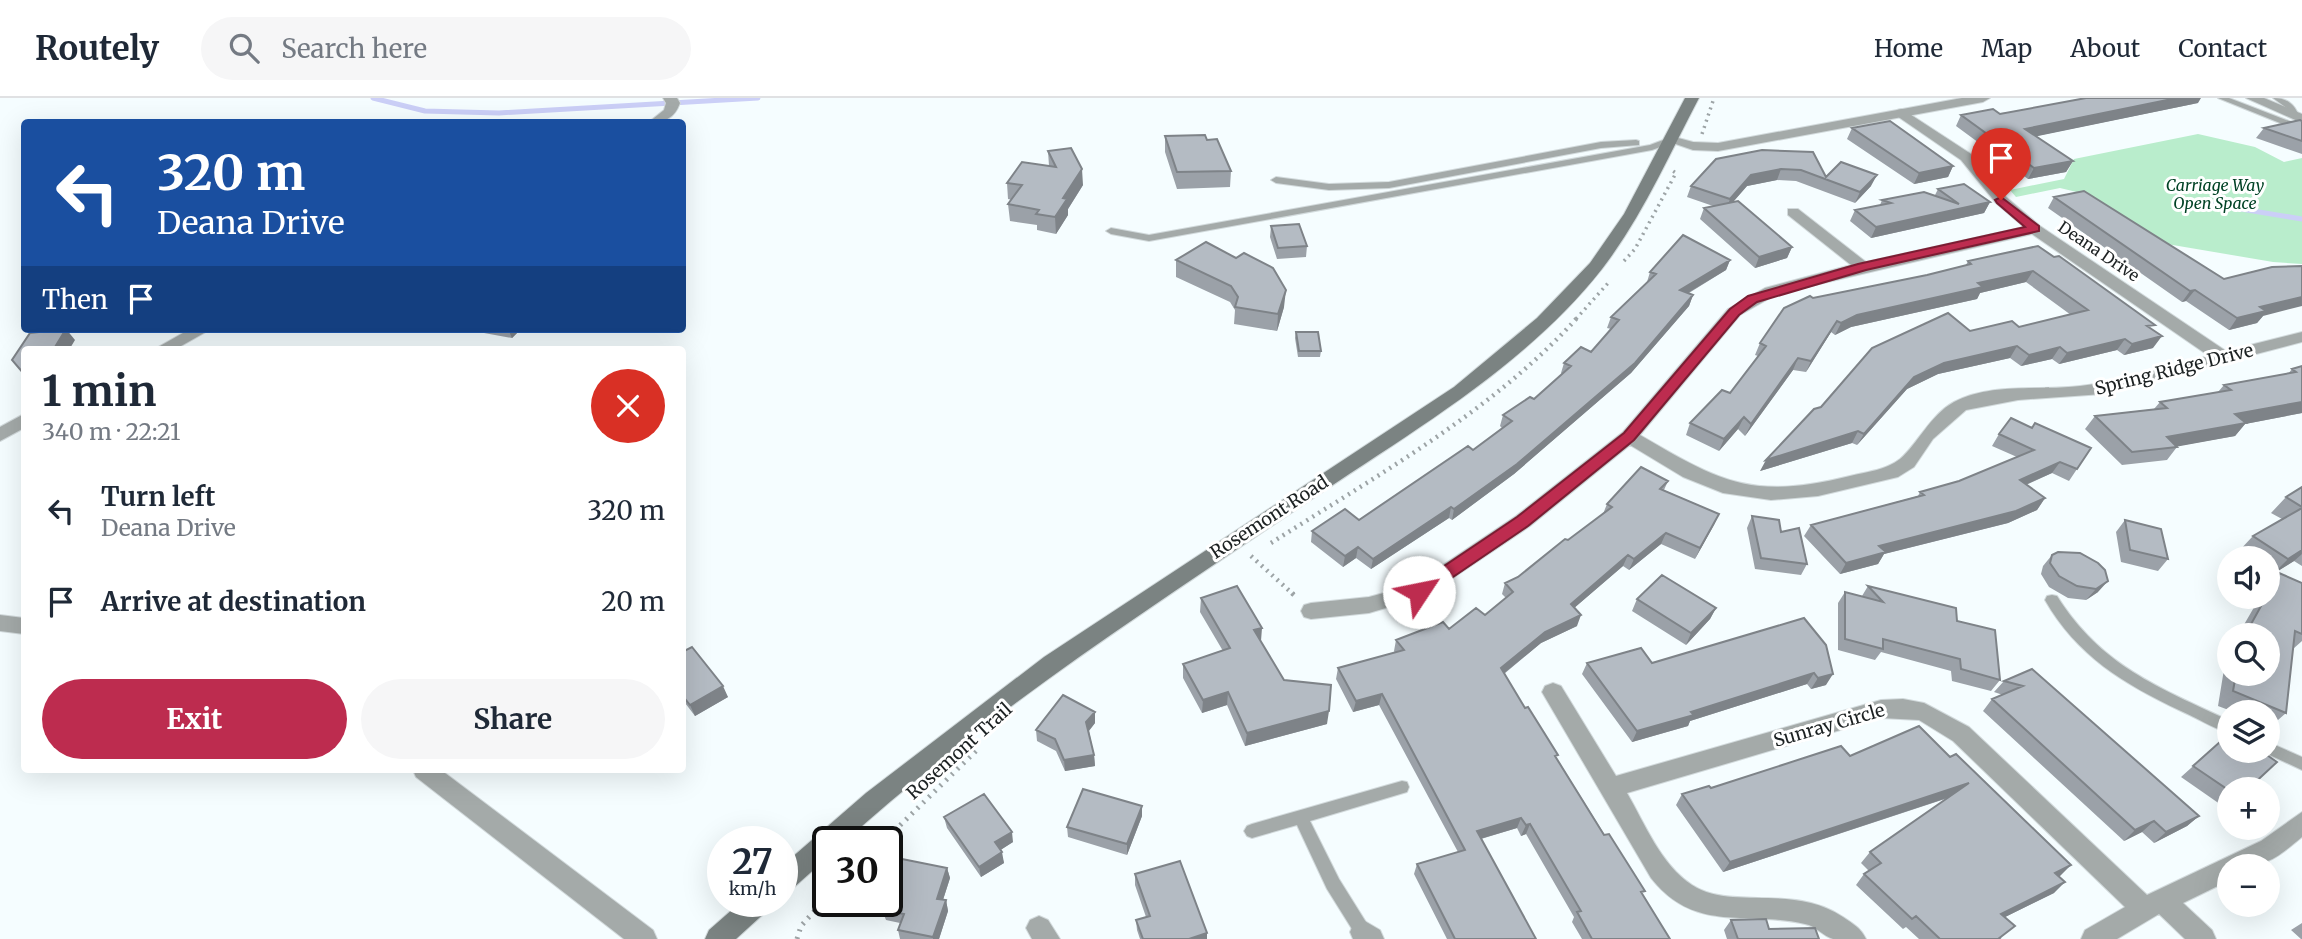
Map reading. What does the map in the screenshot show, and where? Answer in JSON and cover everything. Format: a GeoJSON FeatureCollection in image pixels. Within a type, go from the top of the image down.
{"type":"FeatureCollection","features":[{"type":"Feature","properties":{"kind":"main road","name":"Rosemont Road"},"geometry":{"type":"LineString","coordinates":[[798,868],[874,800],[1052,663],[1448,399],[1516,347],[1567,298],[1607,251],[1692,98]]}},
{"type":"Feature","properties":{"kind":"main road"},"geometry":{"type":"LineString","coordinates":[[718,939],[742,917]]}},
{"type":"Feature","properties":{"kind":"street"},"geometry":{"type":"LineString","coordinates":[[660,119],[670,112],[673,103],[670,98]]}},
{"type":"Feature","properties":{"kind":"street"},"geometry":{"type":"LineString","coordinates":[[2253,98],[2300,121]]}},
{"type":"Feature","properties":{"kind":"street"},"geometry":{"type":"LineString","coordinates":[[1671,140],[1693,146],[1718,147],[1973,99]]}},
{"type":"Feature","properties":{"kind":"street","name":"Deana Drive"},"geometry":{"type":"LineString","coordinates":[[1902,113],[1966,157],[2001,200],[2035,229],[2221,356]]}},
{"type":"Feature","properties":{"kind":"street"},"geometry":{"type":"LineString","coordinates":[[1793,212],[1863,267]]}},
{"type":"Feature","properties":{"kind":"street"},"geometry":{"type":"LineString","coordinates":[[1311,611],[1368,606],[1419,592],[1523,522],[1629,436],[1734,312],[1771,291],[1863,267],[2035,229]]}},
{"type":"Feature","properties":{"kind":"street"},"geometry":{"type":"LineString","coordinates":[[169,346],[195,333]]}},
{"type":"Feature","properties":{"kind":"street","name":"Spring Ridge Drive"},"geometry":{"type":"LineString","coordinates":[[1629,436],[1696,476],[1723,487],[1784,496],[1891,472],[1906,463],[1943,421],[1969,404],[2018,394],[2091,390],[2302,337]]}},
{"type":"Feature","properties":{"kind":"street"},"geometry":{"type":"LineString","coordinates":[[0,435],[21,422]]}},
{"type":"Feature","properties":{"kind":"street"},"geometry":{"type":"LineString","coordinates":[[0,623],[21,626]]}},
{"type":"Feature","properties":{"kind":"street"},"geometry":{"type":"LineString","coordinates":[[1553,692],[1668,880],[1684,893],[1705,904],[1730,909],[1771,908],[1810,913],[1853,939]]}},
{"type":"Feature","properties":{"kind":"street","name":"Sunray Circle"},"geometry":{"type":"LineString","coordinates":[[1611,788],[1881,709],[1917,709],[1939,718],[1961,734],[2153,905],[2203,939]]}},
{"type":"Feature","properties":{"kind":"street"},"geometry":{"type":"LineString","coordinates":[[428,773],[644,939]]}},
{"type":"Feature","properties":{"kind":"street"},"geometry":{"type":"LineString","coordinates":[[2259,854],[2270,849],[2302,822]]}},
{"type":"Feature","properties":{"kind":"street"},"geometry":{"type":"LineString","coordinates":[[2094,939],[2153,905],[2217,874]]}},
{"type":"Feature","properties":{"kind":"lane"},"geometry":{"type":"LineString","coordinates":[[2222,98],[2300,121]]}},
{"type":"Feature","properties":{"kind":"lane"},"geometry":{"type":"LineString","coordinates":[[2277,98],[2292,108],[2300,121]]}},
{"type":"Feature","properties":{"kind":"lane"},"geometry":{"type":"LineString","coordinates":[[1276,180],[1329,187],[1389,185],[1601,145],[1671,140]]}},
{"type":"Feature","properties":{"kind":"lane"},"geometry":{"type":"LineString","coordinates":[[1111,231],[1149,238],[1652,147],[1671,140]]}},
{"type":"Feature","properties":{"kind":"lane"},"geometry":{"type":"LineString","coordinates":[[2052,600],[2060,616],[2086,646],[2137,683],[2217,722]]}},
{"type":"Feature","properties":{"kind":"lane"},"geometry":{"type":"LineString","coordinates":[[2280,754],[2302,764]]}},
{"type":"Feature","properties":{"kind":"lane"},"geometry":{"type":"LineString","coordinates":[[1252,831],[1402,787]]}},
{"type":"Feature","properties":{"kind":"lane"},"geometry":{"type":"LineString","coordinates":[[1301,817],[1333,884],[1367,935]]}},
{"type":"Feature","properties":{"kind":"path"},"geometry":{"type":"LineString","coordinates":[[1701,138],[1714,98]]}},
{"type":"Feature","properties":{"kind":"path"},"geometry":{"type":"LineString","coordinates":[[1251,556],[1283,584]]}},
{"type":"Feature","properties":{"kind":"path","name":"Rosemont Trail"},"geometry":{"type":"LineString","coordinates":[[899,826],[986,741]]}},
{"type":"Feature","properties":{"kind":"path"},"geometry":{"type":"LineString","coordinates":[[797,939],[801,926],[812,914]]}},
{"type":"Feature","properties":{"kind":"green space","name":"Carriage Way Open Space"},"geometry":{"type":"Polygon","coordinates":[[[2198,134],[2255,147],[2284,162],[2302,158],[2302,264],[2273,262],[2161,243],[2085,194],[2060,188],[2016,197],[2010,190],[2064,179],[2074,159],[2198,134]]]}},
{"type":"Feature","properties":{"kind":"building"},"geometry":{"type":"Polygon","coordinates":[[[2086,98],[2177,98],[2025,129],[2073,161],[2034,168],[1961,115],[1993,109],[2000,114],[2086,98]]]}},
{"type":"Feature","properties":{"kind":"building"},"geometry":{"type":"Polygon","coordinates":[[[2300,120],[2302,141],[2264,128],[2300,120]]]}},
{"type":"Feature","properties":{"kind":"building"},"geometry":{"type":"Polygon","coordinates":[[[1890,121],[1953,166],[1919,173],[1852,128],[1890,121]]]}},
{"type":"Feature","properties":{"kind":"building"},"geometry":{"type":"Polygon","coordinates":[[[1205,135],[1207,140],[1217,139],[1231,171],[1177,172],[1165,136],[1205,135]]]}},
{"type":"Feature","properties":{"kind":"building"},"geometry":{"type":"Polygon","coordinates":[[[1071,148],[1082,169],[1063,198],[1067,199],[1055,217],[1036,214],[1039,210],[1008,204],[1022,185],[1007,183],[1022,162],[1056,167],[1048,151],[1071,148]]]}},
{"type":"Feature","properties":{"kind":"building"},"geometry":{"type":"Polygon","coordinates":[[[1762,150],[1813,152],[1826,177],[1841,162],[1877,175],[1860,192],[1801,170],[1781,169],[1751,175],[1730,199],[1691,186],[1716,159],[1762,150]]]}},
{"type":"Feature","properties":{"kind":"building"},"geometry":{"type":"Polygon","coordinates":[[[1964,184],[1990,202],[1876,227],[1855,210],[1891,203],[1882,200],[1924,192],[1959,204],[1938,189],[1964,184]]]}},
{"type":"Feature","properties":{"kind":"building"},"geometry":{"type":"Polygon","coordinates":[[[2084,191],[2224,279],[2272,267],[2302,266],[2302,297],[2260,307],[2266,311],[2237,318],[2195,290],[2190,291],[2054,197],[2084,191]]]}},
{"type":"Feature","properties":{"kind":"building"},"geometry":{"type":"Polygon","coordinates":[[[1738,201],[1792,247],[1759,257],[1704,208],[1738,201]]]}},
{"type":"Feature","properties":{"kind":"building"},"geometry":{"type":"Polygon","coordinates":[[[1299,224],[1307,246],[1278,248],[1271,226],[1299,224]]]}},
{"type":"Feature","properties":{"kind":"building"},"geometry":{"type":"Polygon","coordinates":[[[1683,235],[1730,260],[1680,290],[1693,295],[1635,363],[1517,464],[1454,509],[1451,507],[1373,559],[1358,547],[1345,556],[1312,531],[1345,509],[1359,520],[1468,446],[1473,450],[1512,421],[1503,415],[1530,397],[1534,399],[1571,366],[1564,363],[1581,347],[1591,352],[1619,320],[1611,317],[1656,274],[1650,272],[1683,235]]]}},
{"type":"Feature","properties":{"kind":"building"},"geometry":{"type":"Polygon","coordinates":[[[1206,242],[1236,258],[1244,253],[1273,268],[1286,290],[1278,314],[1235,307],[1238,297],[1231,286],[1176,260],[1206,242]]]}},
{"type":"Feature","properties":{"kind":"building"},"geometry":{"type":"Polygon","coordinates":[[[2038,246],[2054,257],[2059,256],[2155,325],[2147,326],[2162,336],[2132,344],[2125,339],[2067,353],[2060,347],[2029,355],[2017,346],[1944,363],[1914,377],[1864,434],[1858,431],[1766,460],[1814,409],[1821,407],[1872,348],[1948,313],[1970,331],[2012,321],[2019,327],[2088,310],[2033,271],[1978,283],[1983,287],[1857,315],[1841,323],[1837,321],[1811,361],[1798,358],[1751,424],[1744,417],[1724,439],[1690,423],[1722,390],[1730,393],[1766,346],[1760,343],[1784,308],[1810,296],[1813,298],[1927,275],[1971,264],[1968,261],[2038,246]]]}},
{"type":"Feature","properties":{"kind":"building"},"geometry":{"type":"Polygon","coordinates":[[[1296,332],[1318,332],[1321,351],[1299,351],[1296,332]]]}},
{"type":"Feature","properties":{"kind":"building"},"geometry":{"type":"Polygon","coordinates":[[[30,333],[64,333],[56,346],[21,346],[30,333]]]}},
{"type":"Feature","properties":{"kind":"building"},"geometry":{"type":"Polygon","coordinates":[[[21,346],[21,370],[12,360],[21,346]]]}},
{"type":"Feature","properties":{"kind":"building"},"geometry":{"type":"Polygon","coordinates":[[[2302,366],[2302,402],[2235,414],[2246,423],[2167,437],[2177,447],[2132,452],[2095,416],[2167,408],[2160,402],[2231,390],[2224,385],[2296,372],[2292,369],[2302,366]]]}},
{"type":"Feature","properties":{"kind":"building"},"geometry":{"type":"Polygon","coordinates":[[[2011,418],[2032,428],[2035,423],[2091,448],[2077,469],[2060,462],[2020,480],[2045,498],[2016,511],[1879,546],[1886,552],[1846,563],[1811,525],[1924,495],[1920,492],[1959,481],[2034,450],[1999,434],[2011,418]]]}},
{"type":"Feature","properties":{"kind":"building"},"geometry":{"type":"Polygon","coordinates":[[[1641,467],[1668,481],[1660,489],[1719,514],[1700,548],[1666,533],[1634,559],[1628,555],[1571,604],[1581,615],[1545,632],[1501,668],[1558,755],[1555,756],[1604,835],[1609,834],[1645,891],[1641,892],[1670,939],[1592,939],[1577,912],[1581,911],[1530,824],[1526,825],[1521,818],[1477,831],[1536,939],[1455,939],[1417,864],[1465,850],[1382,694],[1356,701],[1338,668],[1404,650],[1396,640],[1443,622],[1449,629],[1476,608],[1485,615],[1513,592],[1505,583],[1518,577],[1565,539],[1568,540],[1612,507],[1607,504],[1641,467]]]}},
{"type":"Feature","properties":{"kind":"building"},"geometry":{"type":"Polygon","coordinates":[[[2302,487],[2302,507],[2286,497],[2302,487]]]}},
{"type":"Feature","properties":{"kind":"building"},"geometry":{"type":"Polygon","coordinates":[[[2302,508],[2302,550],[2288,559],[2280,554],[2280,546],[2268,546],[2253,536],[2302,508]]]}},
{"type":"Feature","properties":{"kind":"building"},"geometry":{"type":"Polygon","coordinates":[[[1752,516],[1779,520],[1781,532],[1799,528],[1807,564],[1761,558],[1752,516]]]}},
{"type":"Feature","properties":{"kind":"building"},"geometry":{"type":"Polygon","coordinates":[[[2125,520],[2161,529],[2168,559],[2130,550],[2125,520]]]}},
{"type":"Feature","properties":{"kind":"building"},"geometry":{"type":"Polygon","coordinates":[[[2058,552],[2080,553],[2098,563],[2105,570],[2108,581],[2096,589],[2077,586],[2059,576],[2050,563],[2052,555],[2058,552]]]}},
{"type":"Feature","properties":{"kind":"building"},"geometry":{"type":"Polygon","coordinates":[[[2280,573],[2302,583],[2302,634],[2295,631],[2286,713],[2280,711],[2280,700],[2255,700],[2233,691],[2234,686],[2280,686],[2280,623],[2252,623],[2259,609],[2280,609],[2280,573]]]}},
{"type":"Feature","properties":{"kind":"building"},"geometry":{"type":"Polygon","coordinates":[[[1662,575],[1716,608],[1691,633],[1637,599],[1662,575]]]}},
{"type":"Feature","properties":{"kind":"building"},"geometry":{"type":"Polygon","coordinates":[[[1237,586],[1262,628],[1254,630],[1284,680],[1331,685],[1329,711],[1247,733],[1228,692],[1203,700],[1183,664],[1230,648],[1201,598],[1237,586]]]}},
{"type":"Feature","properties":{"kind":"building"},"geometry":{"type":"Polygon","coordinates":[[[1868,586],[1956,608],[1957,621],[1995,630],[2000,680],[1961,669],[1960,659],[1883,639],[1883,649],[1845,639],[1845,592],[1883,602],[1868,586]]]}},
{"type":"Feature","properties":{"kind":"building"},"geometry":{"type":"Polygon","coordinates":[[[1804,618],[1826,645],[1833,674],[1818,678],[1814,673],[1691,712],[1694,715],[1637,731],[1587,663],[1641,648],[1652,663],[1804,618]]]}},
{"type":"Feature","properties":{"kind":"building"},"geometry":{"type":"Polygon","coordinates":[[[692,647],[723,686],[690,705],[686,700],[686,650],[692,647]]]}},
{"type":"Feature","properties":{"kind":"building"},"geometry":{"type":"Polygon","coordinates":[[[2032,669],[2199,816],[2166,832],[2154,821],[2135,830],[1992,699],[2023,686],[2004,681],[2032,669]]]}},
{"type":"Feature","properties":{"kind":"building"},"geometry":{"type":"Polygon","coordinates":[[[1063,695],[1095,712],[1086,722],[1094,755],[1064,760],[1055,739],[1036,730],[1063,695]]]}},
{"type":"Feature","properties":{"kind":"building"},"geometry":{"type":"Polygon","coordinates":[[[1919,726],[1950,757],[1956,754],[2071,865],[2055,873],[2065,882],[2001,914],[2015,926],[1998,939],[1940,939],[1916,916],[1912,919],[1864,874],[1881,863],[1870,852],[1969,783],[1730,862],[1682,794],[1709,786],[1711,788],[1841,746],[1850,756],[1919,726]]]}},
{"type":"Feature","properties":{"kind":"building"},"geometry":{"type":"Polygon","coordinates":[[[2217,745],[2217,763],[2276,763],[2261,777],[2217,777],[2217,782],[2193,766],[2217,745]]]}},
{"type":"Feature","properties":{"kind":"building"},"geometry":{"type":"Polygon","coordinates":[[[1083,789],[1142,806],[1127,844],[1067,827],[1083,789]]]}},
{"type":"Feature","properties":{"kind":"building"},"geometry":{"type":"Polygon","coordinates":[[[984,794],[1012,832],[995,842],[1002,852],[979,867],[944,817],[984,794]]]}},
{"type":"Feature","properties":{"kind":"building"},"geometry":{"type":"Polygon","coordinates":[[[903,859],[947,868],[937,899],[946,900],[933,937],[898,930],[904,914],[903,859]]]}},
{"type":"Feature","properties":{"kind":"building"},"geometry":{"type":"Polygon","coordinates":[[[1180,861],[1207,933],[1189,939],[1143,939],[1136,920],[1150,916],[1135,874],[1180,861]]]}},
{"type":"Feature","properties":{"kind":"building"},"geometry":{"type":"Polygon","coordinates":[[[1766,919],[1769,929],[1815,928],[1819,939],[1738,939],[1731,920],[1766,919]]]}},
{"type":"Feature","properties":{"kind":"waterway"},"geometry":{"type":"LineString","coordinates":[[373,98],[425,111],[499,113],[758,98]]}},
{"type":"Feature","properties":{"kind":"waterway"},"geometry":{"type":"LineString","coordinates":[[2198,202],[2302,219]]}},
{"type":"Feature","properties":{"kind":"route"},"geometry":{"type":"LineString","coordinates":[[1419,592],[1523,522],[1629,436],[1734,312],[1752,299],[1771,291],[1863,267],[2035,229],[2001,200]]}}]}
